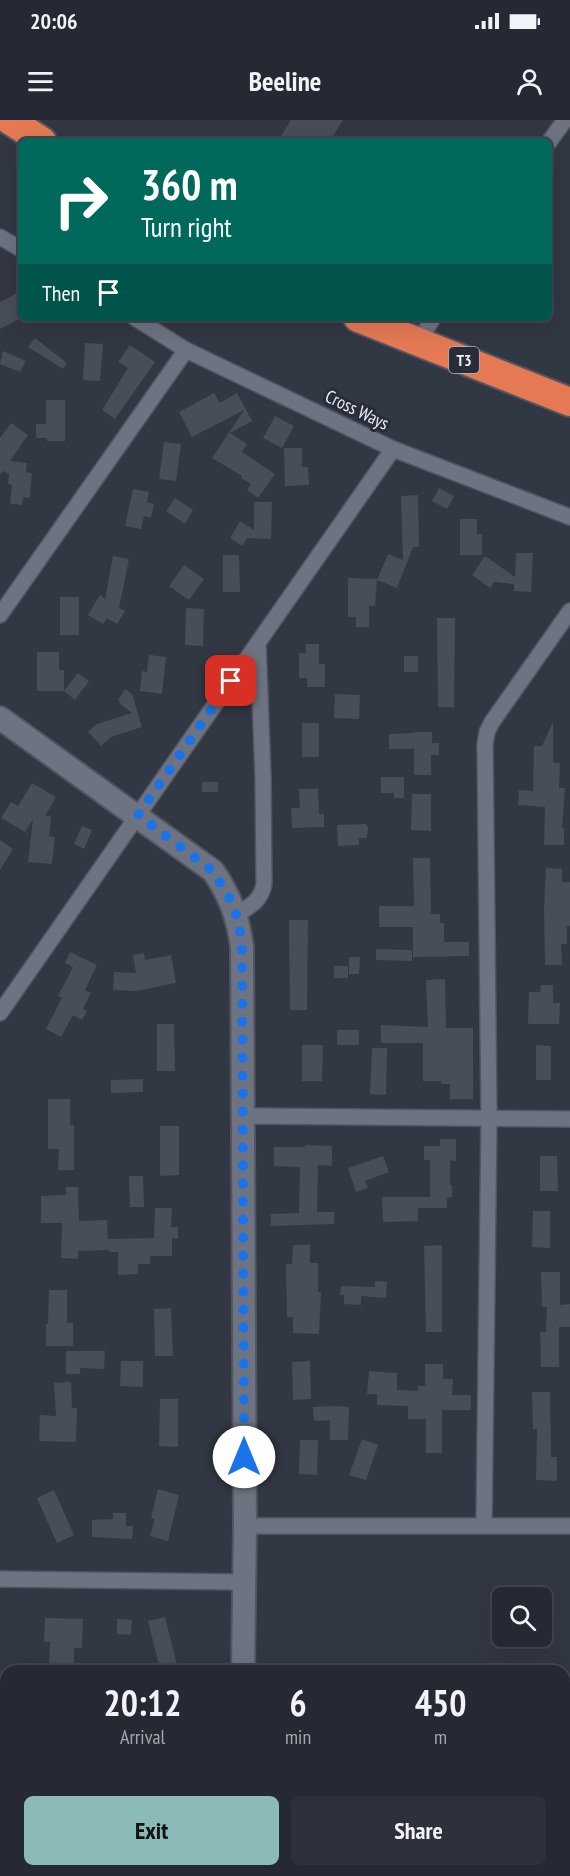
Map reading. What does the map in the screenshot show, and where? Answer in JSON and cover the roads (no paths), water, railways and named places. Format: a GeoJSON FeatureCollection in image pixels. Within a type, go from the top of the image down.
{"type":"FeatureCollection","features":[{"type":"Feature","properties":{"kind":"highway"},"geometry":{"type":"LineString","coordinates":[[9,120],[37,138]]}},
{"type":"Feature","properties":{"kind":"highway","name":"T3"},"geometry":{"type":"LineString","coordinates":[[364,321],[383,330],[426,329],[570,402]]}},
{"type":"Feature","properties":{"kind":"street"},"geometry":{"type":"LineString","coordinates":[[552,138],[565,120]]}},
{"type":"Feature","properties":{"kind":"street"},"geometry":{"type":"LineString","coordinates":[[0,237],[18,247]]}},
{"type":"Feature","properties":{"kind":"street","name":"Cross Ways"},"geometry":{"type":"LineString","coordinates":[[140,321],[186,350],[393,449],[570,517]]}},
{"type":"Feature","properties":{"kind":"street"},"geometry":{"type":"LineString","coordinates":[[0,615],[186,350]]}},
{"type":"Feature","properties":{"kind":"street"},"geometry":{"type":"LineString","coordinates":[[0,1013],[393,449]]}},
{"type":"Feature","properties":{"kind":"street"},"geometry":{"type":"LineString","coordinates":[[484,1526],[489,1117],[484,745],[492,722],[570,611]]}},
{"type":"Feature","properties":{"kind":"street"},"geometry":{"type":"LineString","coordinates":[[236,915],[256,902],[262,894],[264,884],[258,643]]}},
{"type":"Feature","properties":{"kind":"street"},"geometry":{"type":"LineString","coordinates":[[0,718],[213,871],[223,885],[236,915],[242,947],[245,1526],[243,1665]]}},
{"type":"Feature","properties":{"kind":"street"},"geometry":{"type":"LineString","coordinates":[[242,1116],[570,1119]]}},
{"type":"Feature","properties":{"kind":"street"},"geometry":{"type":"LineString","coordinates":[[245,1526],[570,1526]]}},
{"type":"Feature","properties":{"kind":"street"},"geometry":{"type":"LineString","coordinates":[[0,1579],[243,1582]]}},
{"type":"Feature","properties":{"kind":"street"},"geometry":{"type":"LineString","coordinates":[[243,1645],[251,1665]]}}]}
